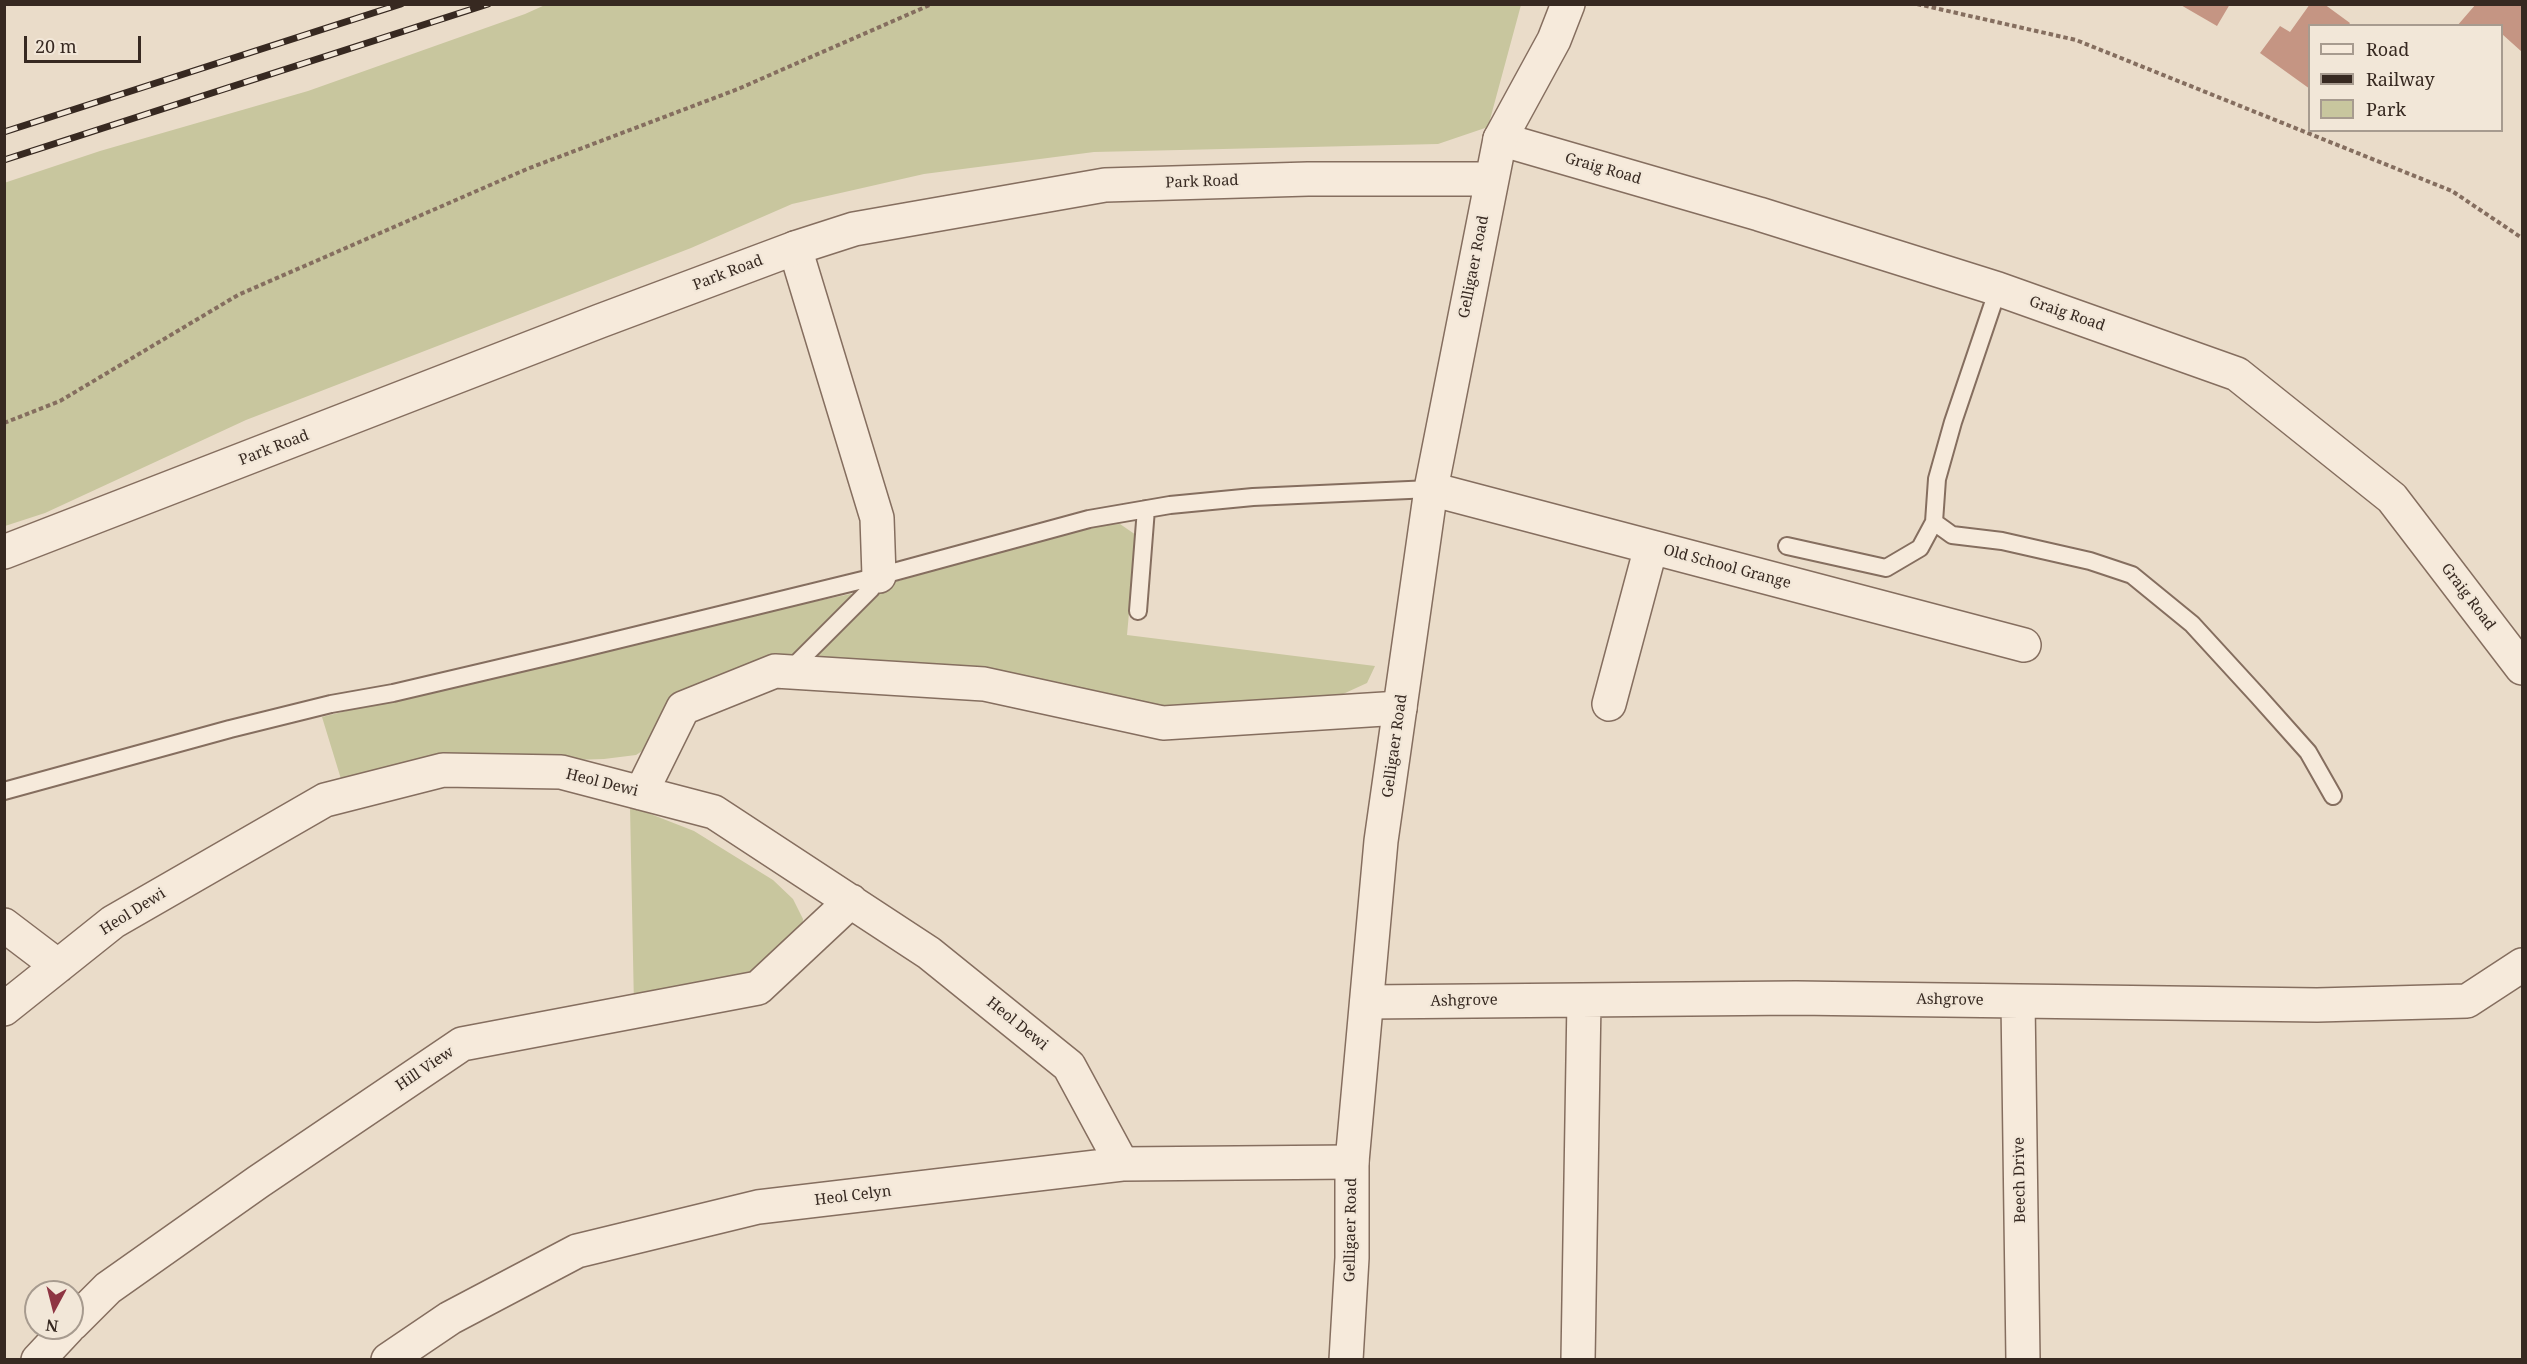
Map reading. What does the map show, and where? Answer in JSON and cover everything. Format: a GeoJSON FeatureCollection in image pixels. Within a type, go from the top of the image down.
{"type":"FeatureCollection","features":[{"type":"Feature","properties":{"kind":"street","name":"Gelligaer Road"},"geometry":{"type":"LineString","coordinates":[[1346,1359],[1352,1258],[1352,1162],[1381,842],[1431,489],[1500,139],[1554,40],[1568,4]]}},
{"type":"Feature","properties":{"kind":"street","name":"Graig Road"},"geometry":{"type":"LineString","coordinates":[[1500,139],[1759,214],[1998,289],[2237,374],[2392,498],[2523,668]]}},
{"type":"Feature","properties":{"kind":"street","name":"Park Road"},"geometry":{"type":"LineString","coordinates":[[4,552],[795,248],[854,229],[1105,185],[1308,179],[1491,179]]}},
{"type":"Feature","properties":{"kind":"street"},"geometry":{"type":"LineString","coordinates":[[795,248],[877,518],[879,576]]}},
{"type":"Feature","properties":{"kind":"street","name":"Old School Grange"},"geometry":{"type":"LineString","coordinates":[[1431,489],[2024,645]]}},
{"type":"Feature","properties":{"kind":"street"},"geometry":{"type":"LineString","coordinates":[[1608,704],[1651,547]]}},
{"type":"Feature","properties":{"kind":"street"},"geometry":{"type":"LineString","coordinates":[[641,793],[683,708],[775,671],[984,684],[1164,723],[1400,708]]}},
{"type":"Feature","properties":{"kind":"street","name":"Heol Dewi"},"geometry":{"type":"LineString","coordinates":[[4,1009],[113,922],[325,800],[443,770],[561,772],[714,812],[929,953],[1069,1066],[1122,1164]]}},
{"type":"Feature","properties":{"kind":"street","name":"Hill View"},"geometry":{"type":"LineString","coordinates":[[84,1312],[108,1287],[462,1044],[758,988],[851,901]]}},
{"type":"Feature","properties":{"kind":"street"},"geometry":{"type":"LineString","coordinates":[[4,925],[58,966]]}},
{"type":"Feature","properties":{"kind":"street","name":"Ashgrove"},"geometry":{"type":"LineString","coordinates":[[1367,1002],[1796,998],[2317,1005],[2467,1001],[2523,965]]}},
{"type":"Feature","properties":{"kind":"street"},"geometry":{"type":"LineString","coordinates":[[1578,1359],[1584,1000]]}},
{"type":"Feature","properties":{"kind":"street","name":"Beech Drive"},"geometry":{"type":"LineString","coordinates":[[2018,1001],[2023,1359]]}},
{"type":"Feature","properties":{"kind":"street","name":"Heol Celyn"},"geometry":{"type":"LineString","coordinates":[[388,1359],[450,1318],[577,1251],[758,1207],[1122,1164],[1352,1162]]}},
{"type":"Feature","properties":{"kind":"street"},"geometry":{"type":"LineString","coordinates":[[38,1359],[57,1340]]}},
{"type":"Feature","properties":{"kind":"lane"},"geometry":{"type":"LineString","coordinates":[[1787,546],[1886,568],[1920,548],[1934,522],[1937,479],[1953,422],[1998,289]]}},
{"type":"Feature","properties":{"kind":"lane"},"geometry":{"type":"LineString","coordinates":[[4,791],[230,729],[331,704],[393,693],[549,657],[879,576],[1089,519],[1146,509],[1253,497],[1431,489]]}},
{"type":"Feature","properties":{"kind":"lane"},"geometry":{"type":"LineString","coordinates":[[1138,611],[1146,509]]}},
{"type":"Feature","properties":{"kind":"lane"},"geometry":{"type":"LineString","coordinates":[[1934,522],[1952,535],[2002,541],[2079,558],[2132,575],[2192,624],[2251,688],[2308,752],[2333,796]]}},
{"type":"Feature","properties":{"kind":"lane"},"geometry":{"type":"LineString","coordinates":[[788,672],[871,589],[879,576]]}},
{"type":"Feature","properties":{"kind":"path"},"geometry":{"type":"LineString","coordinates":[[4,423],[60,401],[238,295],[527,169],[738,89],[932,4]]}},
{"type":"Feature","properties":{"kind":"path"},"geometry":{"type":"LineString","coordinates":[[1917,4],[2076,40],[2452,191],[2523,238]]}},
{"type":"Feature","properties":{"kind":"green space"},"geometry":{"type":"Polygon","coordinates":[[[545,5],[1521,5],[1488,127],[1438,144],[1094,152],[924,174],[792,204],[691,248],[246,420],[45,513],[5,526],[4,183],[100,151],[308,91],[545,5]]]}},
{"type":"Feature","properties":{"kind":"green space"},"geometry":{"type":"Polygon","coordinates":[[[1120,524],[1136,535],[1127,635],[1375,666],[1367,683],[1343,694],[1301,706],[1217,714],[775,664],[636,755],[604,759],[447,764],[341,779],[322,717],[646,637],[860,592],[1089,526],[1120,524]]]}},
{"type":"Feature","properties":{"kind":"green space"},"geometry":{"type":"Polygon","coordinates":[[[630,806],[694,831],[773,880],[793,899],[803,919],[800,942],[769,972],[634,1007],[630,806]]]}},
{"type":"Feature","properties":{"kind":"building"},"geometry":{"type":"Polygon","coordinates":[[[2179,4],[2230,4],[2217,26],[2179,4]]]}},
{"type":"Feature","properties":{"kind":"building"},"geometry":{"type":"Polygon","coordinates":[[[2310,4],[2324,4],[2350,23],[2308,24],[2308,88],[2260,53],[2280,26],[2290,32],[2310,4]]]}},
{"type":"Feature","properties":{"kind":"building"},"geometry":{"type":"Polygon","coordinates":[[[2476,4],[2522,4],[2522,52],[2503,35],[2503,24],[2459,24],[2476,4]]]}},
{"type":"Feature","properties":{"kind":"railway"},"geometry":{"type":"LineString","coordinates":[[4,132],[401,4]]}},
{"type":"Feature","properties":{"kind":"railway"},"geometry":{"type":"LineString","coordinates":[[4,160],[488,4]]}}]}
